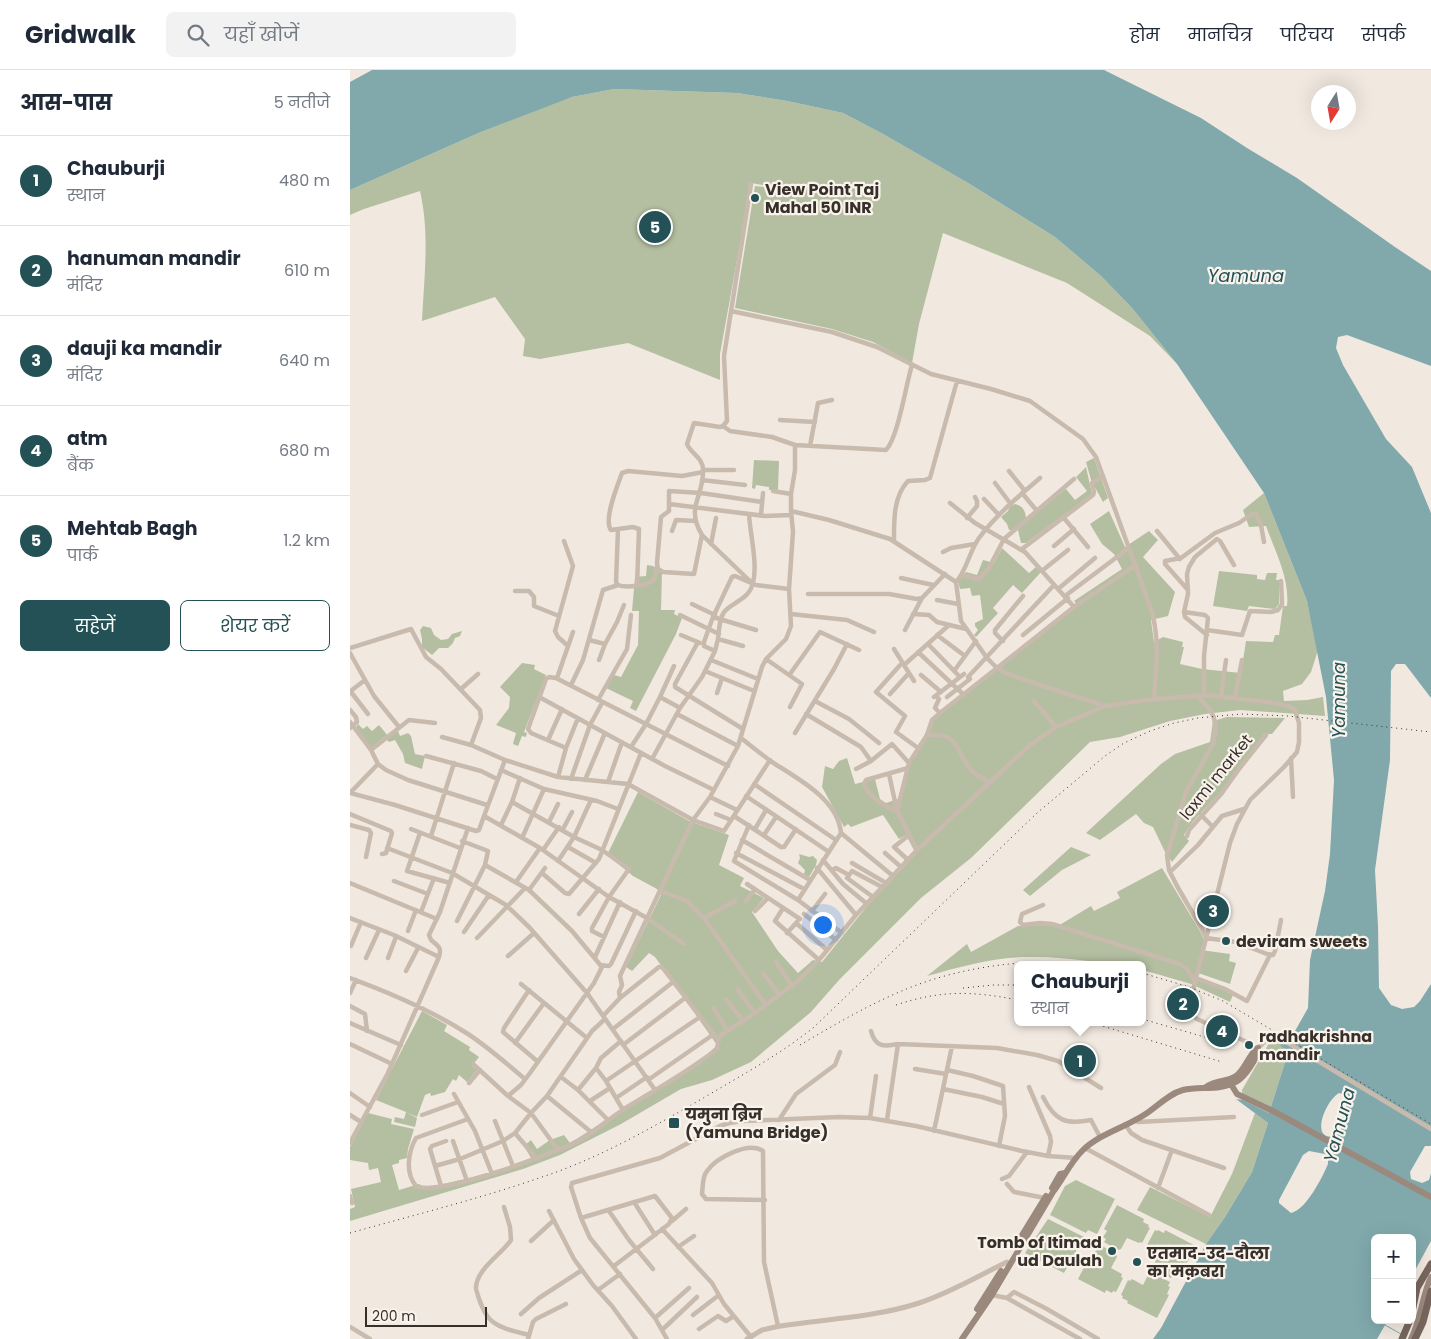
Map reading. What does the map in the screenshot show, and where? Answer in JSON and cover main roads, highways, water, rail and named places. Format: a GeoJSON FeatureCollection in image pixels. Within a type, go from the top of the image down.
{"type":"FeatureCollection","features":[{"type":"Feature","properties":{"kind":"main road"},"geometry":{"type":"LineString","coordinates":[[962,1339],[992,1295],[1065,1173],[1085,1148],[1100,1137],[1143,1116],[1176,1092],[1206,1087],[1214,1082],[1229,1082],[1245,1068],[1256,1049]]}},
{"type":"Feature","properties":{"kind":"main road"},"geometry":{"type":"LineString","coordinates":[[1229,1082],[1237,1094],[1273,1111],[1431,1196]]}},
{"type":"Feature","properties":{"kind":"main road"},"geometry":{"type":"LineString","coordinates":[[958,1339],[1060,1174],[1065,1173]]}},
{"type":"Feature","properties":{"kind":"main road"},"geometry":{"type":"LineString","coordinates":[[1416,1293],[1431,1264]]}},
{"type":"Feature","properties":{"kind":"main road"},"geometry":{"type":"LineString","coordinates":[[1402,1339],[1411,1336],[1423,1322],[1431,1277]]}},
{"type":"Feature","properties":{"kind":"water","name":"Yamuna"},"geometry":{"type":"Polygon","coordinates":[[[372,70],[1104,70],[1201,118],[1297,178],[1431,271],[1431,366],[1347,335],[1338,337],[1336,348],[1343,365],[1386,439],[1412,467],[1431,513],[1431,698],[1405,664],[1396,664],[1391,671],[1390,760],[1375,870],[1379,988],[1391,1005],[1402,1009],[1414,1007],[1431,984],[1431,1146],[1425,1146],[1410,1172],[1411,1179],[1422,1183],[1429,1180],[1431,1173],[1431,1241],[1416,1269],[1416,1234],[1371,1234],[1371,1324],[1386,1324],[1377,1339],[1153,1339],[1161,1328],[1206,1244],[1252,1172],[1268,1123],[1236,1099],[1243,1100],[1269,1113],[1288,1053],[1272,1038],[1274,1036],[1291,1047],[1295,1031],[1308,1008],[1310,960],[1325,891],[1330,854],[1334,780],[1326,697],[1307,601],[1264,493],[1177,364],[1132,308],[1101,276],[1055,237],[968,183],[883,134],[843,113],[737,93],[614,89],[572,97],[481,132],[350,190],[350,82],[372,70]],[[1339,1093],[1334,1097],[1325,1111],[1321,1127],[1323,1133],[1328,1136],[1336,1136],[1341,1129],[1348,1098],[1339,1093]],[[1309,1151],[1303,1155],[1279,1200],[1279,1203],[1291,1213],[1297,1211],[1308,1200],[1318,1185],[1328,1164],[1325,1154],[1309,1151]]]}},
{"type":"Feature","properties":{"kind":"waterway"},"geometry":{"type":"LineString","coordinates":[[1385,1325],[1401,1334]]}},
{"type":"Feature","properties":{"kind":"railway"},"geometry":{"type":"LineString","coordinates":[[350,1233],[494,1192],[585,1161],[666,1119],[774,1056],[813,1028],[1037,813],[1105,756],[1124,743],[1174,723],[1198,718],[1241,714],[1288,716],[1431,732]]}},
{"type":"Feature","properties":{"kind":"railway"},"geometry":{"type":"LineString","coordinates":[[800,1045],[851,1016],[927,981],[975,969],[1014,964]]}},
{"type":"Feature","properties":{"kind":"railway"},"geometry":{"type":"LineString","coordinates":[[1146,974],[1189,987],[1223,1001],[1431,1124]]}},
{"type":"Feature","properties":{"kind":"railway"},"geometry":{"type":"LineString","coordinates":[[963,988],[1014,985]]}},
{"type":"Feature","properties":{"kind":"railway"},"geometry":{"type":"LineString","coordinates":[[896,1005],[942,994],[986,995],[1014,999]]}},
{"type":"Feature","properties":{"kind":"railway"},"geometry":{"type":"LineString","coordinates":[[1146,1020],[1229,1044]]}},
{"type":"Feature","properties":{"kind":"railway"},"geometry":{"type":"LineString","coordinates":[[1102,1026],[1222,1062]]}},
{"type":"Feature","properties":{"kind":"place","name":"View Point Taj Mahal 50 INR"},"geometry":{"type":"Point","coordinates":[755,198]}},
{"type":"Feature","properties":{"kind":"place","name":"Mehtab Bagh"},"geometry":{"type":"Point","coordinates":[655,227]}},
{"type":"Feature","properties":{"kind":"place","name":"dauji ka mandir"},"geometry":{"type":"Point","coordinates":[1213,911]}},
{"type":"Feature","properties":{"kind":"place","name":"deviram sweets"},"geometry":{"type":"Point","coordinates":[1226,941]}},
{"type":"Feature","properties":{"kind":"place","name":"hanuman mandir"},"geometry":{"type":"Point","coordinates":[1183,1004]}},
{"type":"Feature","properties":{"kind":"place","name":"atm"},"geometry":{"type":"Point","coordinates":[1222,1031]}},
{"type":"Feature","properties":{"kind":"place","name":"radhakrishna mandir"},"geometry":{"type":"Point","coordinates":[1249,1045]}},
{"type":"Feature","properties":{"kind":"place","name":"Chauburji"},"geometry":{"type":"Point","coordinates":[1080,1061]}},
{"type":"Feature","properties":{"kind":"place","name":"यमुना ब्रिज (Yamuna Bridge)"},"geometry":{"type":"Point","coordinates":[674,1123]}},
{"type":"Feature","properties":{"kind":"place","name":"Tomb of Itimad ud Daulah"},"geometry":{"type":"Point","coordinates":[1112,1251]}},
{"type":"Feature","properties":{"kind":"place","name":"एतमाद-उद-दौला का मक़बरा"},"geometry":{"type":"Point","coordinates":[1137,1262]}}]}
